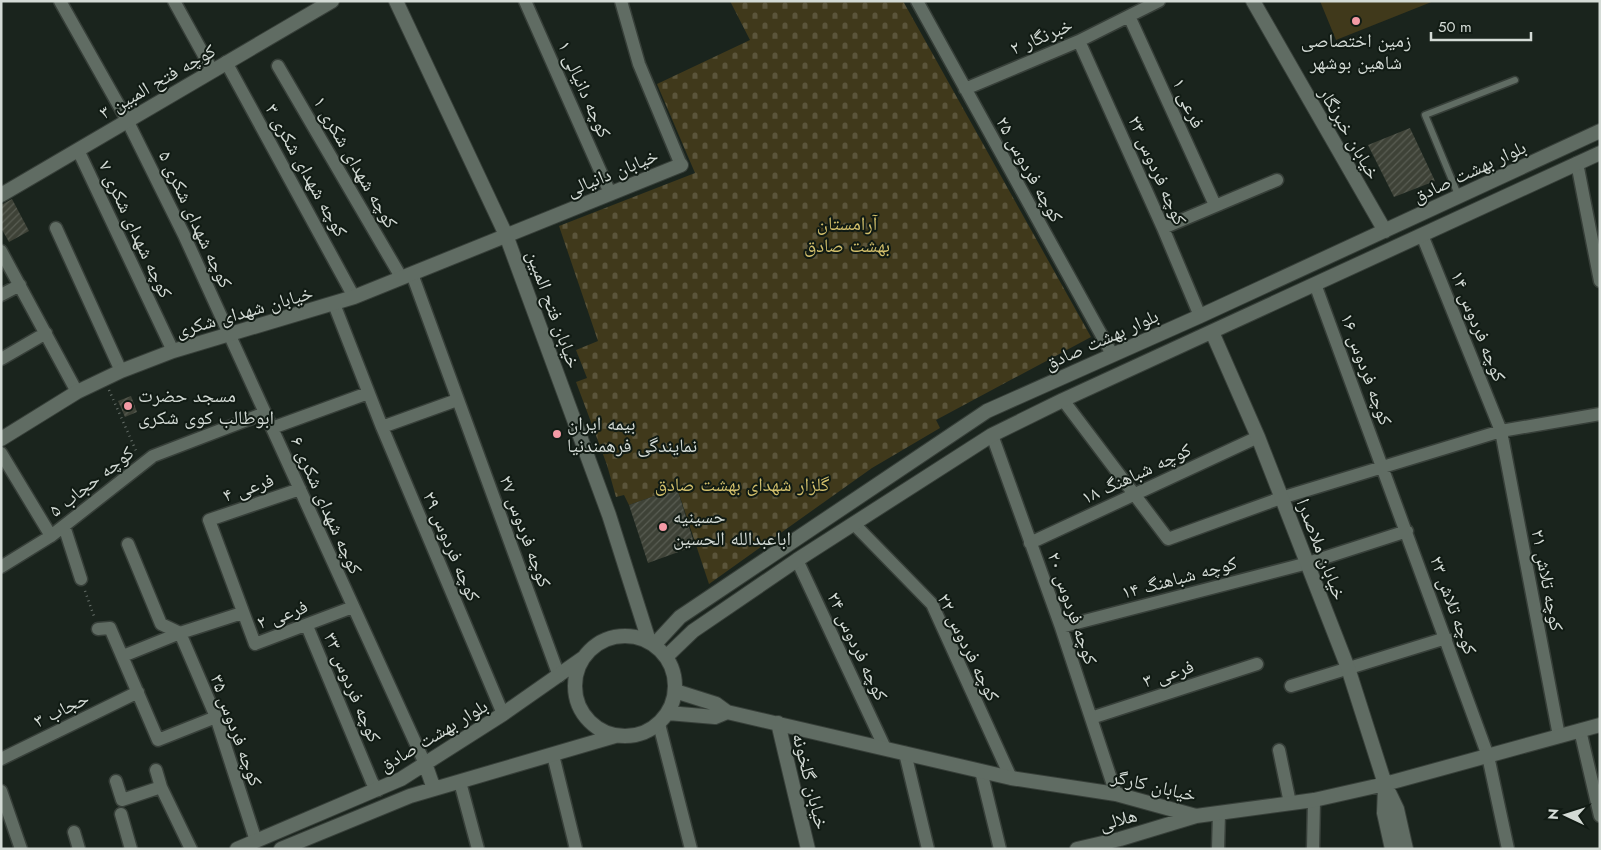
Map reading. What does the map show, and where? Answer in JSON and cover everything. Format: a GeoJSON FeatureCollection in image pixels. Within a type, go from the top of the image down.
{"type":"FeatureCollection","features":[{"type":"Feature","properties":{"kind":"street","name":"کوچه شهدای شکری ۵"},"geometry":{"type":"LineString","coordinates":[[60,1],[127,120],[184,235],[230,336]]}},
{"type":"Feature","properties":{"kind":"street"},"geometry":{"type":"LineString","coordinates":[[174,1],[212,70]]}},
{"type":"Feature","properties":{"kind":"street","name":"کوچه فتح المبین ۳"},"geometry":{"type":"LineString","coordinates":[[1,195],[332,1]]}},
{"type":"Feature","properties":{"kind":"street","name":"خیابان فتح المبین"},"geometry":{"type":"LineString","coordinates":[[396,1],[506,235],[609,515],[652,643]]}},
{"type":"Feature","properties":{"kind":"street","name":"کوچه دانیالی ۱"},"geometry":{"type":"LineString","coordinates":[[525,1],[610,193]]}},
{"type":"Feature","properties":{"kind":"street","name":"خیابان دانیالی"},"geometry":{"type":"LineString","coordinates":[[506,235],[681,165],[639,64],[621,1]]}},
{"type":"Feature","properties":{"kind":"street","name":"کوچه فردوس ۲۵"},"geometry":{"type":"LineString","coordinates":[[917,1],[1112,354]]}},
{"type":"Feature","properties":{"kind":"street","name":"خبرنگار ۲"},"geometry":{"type":"LineString","coordinates":[[965,89],[1078,41],[1159,1]]}},
{"type":"Feature","properties":{"kind":"street","name":"خیابان خبرنگار"},"geometry":{"type":"LineString","coordinates":[[1254,1],[1385,231]]}},
{"type":"Feature","properties":{"kind":"street","name":"فرعی ۱"},"geometry":{"type":"LineString","coordinates":[[1129,16],[1215,205]]}},
{"type":"Feature","properties":{"kind":"street","name":"کوچه فردوس ۲۳"},"geometry":{"type":"LineString","coordinates":[[1078,41],[1164,228],[1200,316]]}},
{"type":"Feature","properties":{"kind":"street","name":"کوچه شهدای شکری ۳"},"geometry":{"type":"LineString","coordinates":[[226,62],[354,297]]}},
{"type":"Feature","properties":{"kind":"street","name":"کوچه شهدای شکری ۱"},"geometry":{"type":"LineString","coordinates":[[278,66],[407,276],[457,400]]}},
{"type":"Feature","properties":{"kind":"street","name":"بلوار بهشت صادق"},"geometry":{"type":"LineString","coordinates":[[652,643],[680,617],[987,411],[1200,316],[1600,131]]}},
{"type":"Feature","properties":{"kind":"street","name":"کوچه شهدای شکری ۷"},"geometry":{"type":"LineString","coordinates":[[78,150],[172,351]]}},
{"type":"Feature","properties":{"kind":"street","name":"بلوار بهشت صادق"},"geometry":{"type":"LineString","coordinates":[[666,656],[693,631],[797,560],[992,435],[1062,400],[1600,153]]}},
{"type":"Feature","properties":{"kind":"street"},"geometry":{"type":"LineString","coordinates":[[1577,164],[1600,281]]}},
{"type":"Feature","properties":{"kind":"street"},"geometry":{"type":"LineString","coordinates":[[1512,172],[1520,191]]}},
{"type":"Feature","properties":{"kind":"street"},"geometry":{"type":"LineString","coordinates":[[1164,228],[1277,180]]}},
{"type":"Feature","properties":{"kind":"street"},"geometry":{"type":"LineString","coordinates":[[56,228],[121,371]]}},
{"type":"Feature","properties":{"kind":"street","name":"خیابان شهدای شکری"},"geometry":{"type":"LineString","coordinates":[[1,439],[77,392],[121,371],[172,351],[230,336],[354,297],[506,235]]}},
{"type":"Feature","properties":{"kind":"street","name":"کوچه فردوس ۱۴"},"geometry":{"type":"LineString","coordinates":[[1422,235],[1501,431]]}},
{"type":"Feature","properties":{"kind":"street"},"geometry":{"type":"LineString","coordinates":[[1,250],[77,392]]}},
{"type":"Feature","properties":{"kind":"street","name":"کوچه فردوس ۱۶"},"geometry":{"type":"LineString","coordinates":[[1315,284],[1383,466]]}},
{"type":"Feature","properties":{"kind":"street"},"geometry":{"type":"LineString","coordinates":[[1,295],[20,285]]}},
{"type":"Feature","properties":{"kind":"street","name":"کوچه فردوس ۲۹"},"geometry":{"type":"LineString","coordinates":[[334,304],[382,427],[503,714]]}},
{"type":"Feature","properties":{"kind":"street","name":"خیابان ملاصدرا"},"geometry":{"type":"LineString","coordinates":[[1212,332],[1258,437],[1348,668],[1385,784],[1398,809],[1406,849]]}},
{"type":"Feature","properties":{"kind":"street"},"geometry":{"type":"LineString","coordinates":[[1,359],[46,333]]}},
{"type":"Feature","properties":{"kind":"street","name":"کوچه شهدای شکری ۶"},"geometry":{"type":"LineString","coordinates":[[230,336],[426,766]]}},
{"type":"Feature","properties":{"kind":"street"},"geometry":{"type":"LineString","coordinates":[[272,428],[368,393]]}},
{"type":"Feature","properties":{"kind":"street"},"geometry":{"type":"LineString","coordinates":[[382,427],[457,400]]}},
{"type":"Feature","properties":{"kind":"street","name":"کوچه فردوس ۲۷"},"geometry":{"type":"LineString","coordinates":[[457,400],[559,676]]}},
{"type":"Feature","properties":{"kind":"street"},"geometry":{"type":"LineString","coordinates":[[1062,400],[1168,539],[1281,498],[1501,431],[1600,414]]}},
{"type":"Feature","properties":{"kind":"street","name":"کوچه حجاب ۵"},"geometry":{"type":"LineString","coordinates":[[1,566],[51,536],[153,456],[265,413]]}},
{"type":"Feature","properties":{"kind":"street","name":"کوچه تلاش ۲۱"},"geometry":{"type":"LineString","coordinates":[[1501,431],[1558,736]]}},
{"type":"Feature","properties":{"kind":"street","name":"کوچه فردوس ۲۰"},"geometry":{"type":"LineString","coordinates":[[992,435],[1061,627],[1116,794]]}},
{"type":"Feature","properties":{"kind":"street","name":"کوچه شباهنگ ۱۸"},"geometry":{"type":"LineString","coordinates":[[1030,543],[1258,437]]}},
{"type":"Feature","properties":{"kind":"street"},"geometry":{"type":"LineString","coordinates":[[1,453],[51,536]]}},
{"type":"Feature","properties":{"kind":"street","name":"کوچه تلاش ۲۳"},"geometry":{"type":"LineString","coordinates":[[1383,466],[1488,756],[1508,849]]}},
{"type":"Feature","properties":{"kind":"street","name":"فرعی ۴"},"geometry":{"type":"LineString","coordinates":[[242,613],[209,520],[300,489]]}},
{"type":"Feature","properties":{"kind":"street","name":"کوچه فردوس ۲۲"},"geometry":{"type":"LineString","coordinates":[[854,524],[932,604],[1011,778]]}},
{"type":"Feature","properties":{"kind":"street"},"geometry":{"type":"LineString","coordinates":[[64,526],[81,580]]}},
{"type":"Feature","properties":{"kind":"street","name":"کوچه شباهنگ ۱۴"},"geometry":{"type":"LineString","coordinates":[[1061,627],[1308,563],[1407,531]]}},
{"type":"Feature","properties":{"kind":"street"},"geometry":{"type":"LineString","coordinates":[[128,544],[162,624],[180,633]]}},
{"type":"Feature","properties":{"kind":"street","name":"کوچه فردوس ۲۴"},"geometry":{"type":"LineString","coordinates":[[797,560],[885,748]]}},
{"type":"Feature","properties":{"kind":"street","name":"فرعی ۲"},"geometry":{"type":"LineString","coordinates":[[242,613],[255,644],[307,626],[353,607]]}},
{"type":"Feature","properties":{"kind":"street"},"geometry":{"type":"LineString","coordinates":[[122,656],[180,633],[242,613]]}},
{"type":"Feature","properties":{"kind":"street","name":"کوچه فردوس ۳۳"},"geometry":{"type":"LineString","coordinates":[[307,626],[372,782],[378,790]]}},
{"type":"Feature","properties":{"kind":"street"},"geometry":{"type":"LineString","coordinates":[[98,629],[110,628],[158,740],[216,717]]}},
{"type":"Feature","properties":{"kind":"street","name":"کوچه فردوس ۳۵"},"geometry":{"type":"LineString","coordinates":[[180,633],[216,717],[256,841]]}},
{"type":"Feature","properties":{"kind":"street"},"geometry":{"type":"LineString","coordinates":[[624,635],[640,637],[652,643],[666,656],[673,670],[674,700],[663,718],[647,732],[631,736],[615,736],[600,730],[587,720],[578,706],[574,690],[576,673],[582,658],[594,646],[608,638],[624,635]]}},
{"type":"Feature","properties":{"kind":"street"},"geometry":{"type":"LineString","coordinates":[[1291,686],[1446,638]]}},
{"type":"Feature","properties":{"kind":"street","name":"بلوار بهشت صادق"},"geometry":{"type":"LineString","coordinates":[[238,849],[378,790],[426,766],[559,676],[582,658]]}},
{"type":"Feature","properties":{"kind":"street","name":"فرعی ۳"},"geometry":{"type":"LineString","coordinates":[[1091,718],[1257,664]]}},
{"type":"Feature","properties":{"kind":"street","name":"خیابان کارگر"},"geometry":{"type":"LineString","coordinates":[[674,691],[716,704],[727,712],[981,772],[1116,794],[1196,816],[1314,800],[1385,784],[1600,725]]}},
{"type":"Feature","properties":{"kind":"street","name":"حجاب ۳"},"geometry":{"type":"LineString","coordinates":[[1,760],[138,692]]}},
{"type":"Feature","properties":{"kind":"street","name":"خیابان کارگر"},"geometry":{"type":"LineString","coordinates":[[663,718],[715,717],[727,712]]}},
{"type":"Feature","properties":{"kind":"street"},"geometry":{"type":"LineString","coordinates":[[663,718],[691,849]]}},
{"type":"Feature","properties":{"kind":"street","name":"خیابان گلخونه"},"geometry":{"type":"LineString","coordinates":[[778,723],[808,849]]}},
{"type":"Feature","properties":{"kind":"street"},"geometry":{"type":"LineString","coordinates":[[1580,730],[1600,816]]}},
{"type":"Feature","properties":{"kind":"street","name":"بلوار بهشت صادق"},"geometry":{"type":"LineString","coordinates":[[281,849],[410,796],[615,736]]}},
{"type":"Feature","properties":{"kind":"street"},"geometry":{"type":"LineString","coordinates":[[1279,750],[1290,803]]}},
{"type":"Feature","properties":{"kind":"street"},"geometry":{"type":"LineString","coordinates":[[905,753],[928,849]]}},
{"type":"Feature","properties":{"kind":"street"},"geometry":{"type":"LineString","coordinates":[[553,755],[576,849]]}},
{"type":"Feature","properties":{"kind":"street"},"geometry":{"type":"LineString","coordinates":[[426,766],[434,789]]}},
{"type":"Feature","properties":{"kind":"street"},"geometry":{"type":"LineString","coordinates":[[156,770],[161,786],[191,849]]}},
{"type":"Feature","properties":{"kind":"street"},"geometry":{"type":"LineString","coordinates":[[981,772],[1000,849]]}},
{"type":"Feature","properties":{"kind":"street"},"geometry":{"type":"LineString","coordinates":[[116,781],[122,800],[161,786]]}},
{"type":"Feature","properties":{"kind":"street"},"geometry":{"type":"LineString","coordinates":[[460,782],[478,849]]}},
{"type":"Feature","properties":{"kind":"street","name":"خیابان ملاصدرا"},"geometry":{"type":"LineString","coordinates":[[1385,784],[1384,813],[1392,849]]}},
{"type":"Feature","properties":{"kind":"street"},"geometry":{"type":"LineString","coordinates":[[1,791],[18,848]]}},
{"type":"Feature","properties":{"kind":"street"},"geometry":{"type":"LineString","coordinates":[[1312,849],[1314,800]]}},
{"type":"Feature","properties":{"kind":"street"},"geometry":{"type":"LineString","coordinates":[[1218,849],[1219,813]]}},
{"type":"Feature","properties":{"kind":"street"},"geometry":{"type":"LineString","coordinates":[[121,814],[131,849]]}},
{"type":"Feature","properties":{"kind":"street","name":"هلالی"},"geometry":{"type":"LineString","coordinates":[[1077,849],[1120,844],[1196,816]]}},
{"type":"Feature","properties":{"kind":"street"},"geometry":{"type":"LineString","coordinates":[[74,832],[79,849]]}},
{"type":"Feature","properties":{"kind":"lane"},"geometry":{"type":"LineString","coordinates":[[1458,197],[1425,116],[1515,80]]}},
{"type":"Feature","properties":{"kind":"path"},"geometry":{"type":"LineString","coordinates":[[104,379],[142,464]]}},
{"type":"Feature","properties":{"kind":"path"},"geometry":{"type":"LineString","coordinates":[[81,580],[98,629]]}},
{"type":"Feature","properties":{"kind":"green space","name":"آرامستان بهشت صادق"},"geometry":{"type":"Polygon","coordinates":[[[730,1],[903,1],[1091,337],[936,420],[940,428],[872,468],[709,584],[677,488],[629,505],[624,495],[616,497],[607,465],[576,382],[587,378],[576,350],[598,341],[559,226],[695,173],[657,84],[750,40],[730,1]]]}},
{"type":"Feature","properties":{"kind":"green space","name":"زمین اختصاصی شاهین بوشهر"},"geometry":{"type":"Polygon","coordinates":[[[1320,1],[1434,1],[1336,40],[1320,1]]]}},
{"type":"Feature","properties":{"kind":"building"},"geometry":{"type":"Polygon","coordinates":[[[1410,128],[1435,181],[1394,197],[1368,145],[1410,128]]]}},
{"type":"Feature","properties":{"kind":"building"},"geometry":{"type":"Polygon","coordinates":[[[12,199],[29,231],[9,242],[1,228],[1,205],[12,199]]]}},
{"type":"Feature","properties":{"kind":"building","name":"مسجد حضرت ابوطالب کوی شکری"},"geometry":{"type":"Polygon","coordinates":[[[131,396],[137,412],[125,417],[118,401],[131,396]]]}},
{"type":"Feature","properties":{"kind":"building","name":"حسینیه اباعبدالله الحسین"},"geometry":{"type":"Polygon","coordinates":[[[677,488],[695,546],[648,563],[629,505],[677,488]]]}},
{"type":"Feature","properties":{"kind":"place","name":"زمین اختصاصی شاهین بوشهر"},"geometry":{"type":"Point","coordinates":[1356,21]}},
{"type":"Feature","properties":{"kind":"place","name":"مسجد حضرت ابوطالب کوی شکری"},"geometry":{"type":"Point","coordinates":[128,406]}},
{"type":"Feature","properties":{"kind":"place","name":"بیمه ایران نمایندگی فرهمندنیا"},"geometry":{"type":"Point","coordinates":[557,434]}},
{"type":"Feature","properties":{"kind":"place","name":"حسینیه اباعبدالله الحسین"},"geometry":{"type":"Point","coordinates":[663,527]}},
{"type":"Feature","properties":{"kind":"park label","name":"گلزار شهدای بهشت صادق"},"geometry":{"type":"Point","coordinates":[742,484]}}]}
